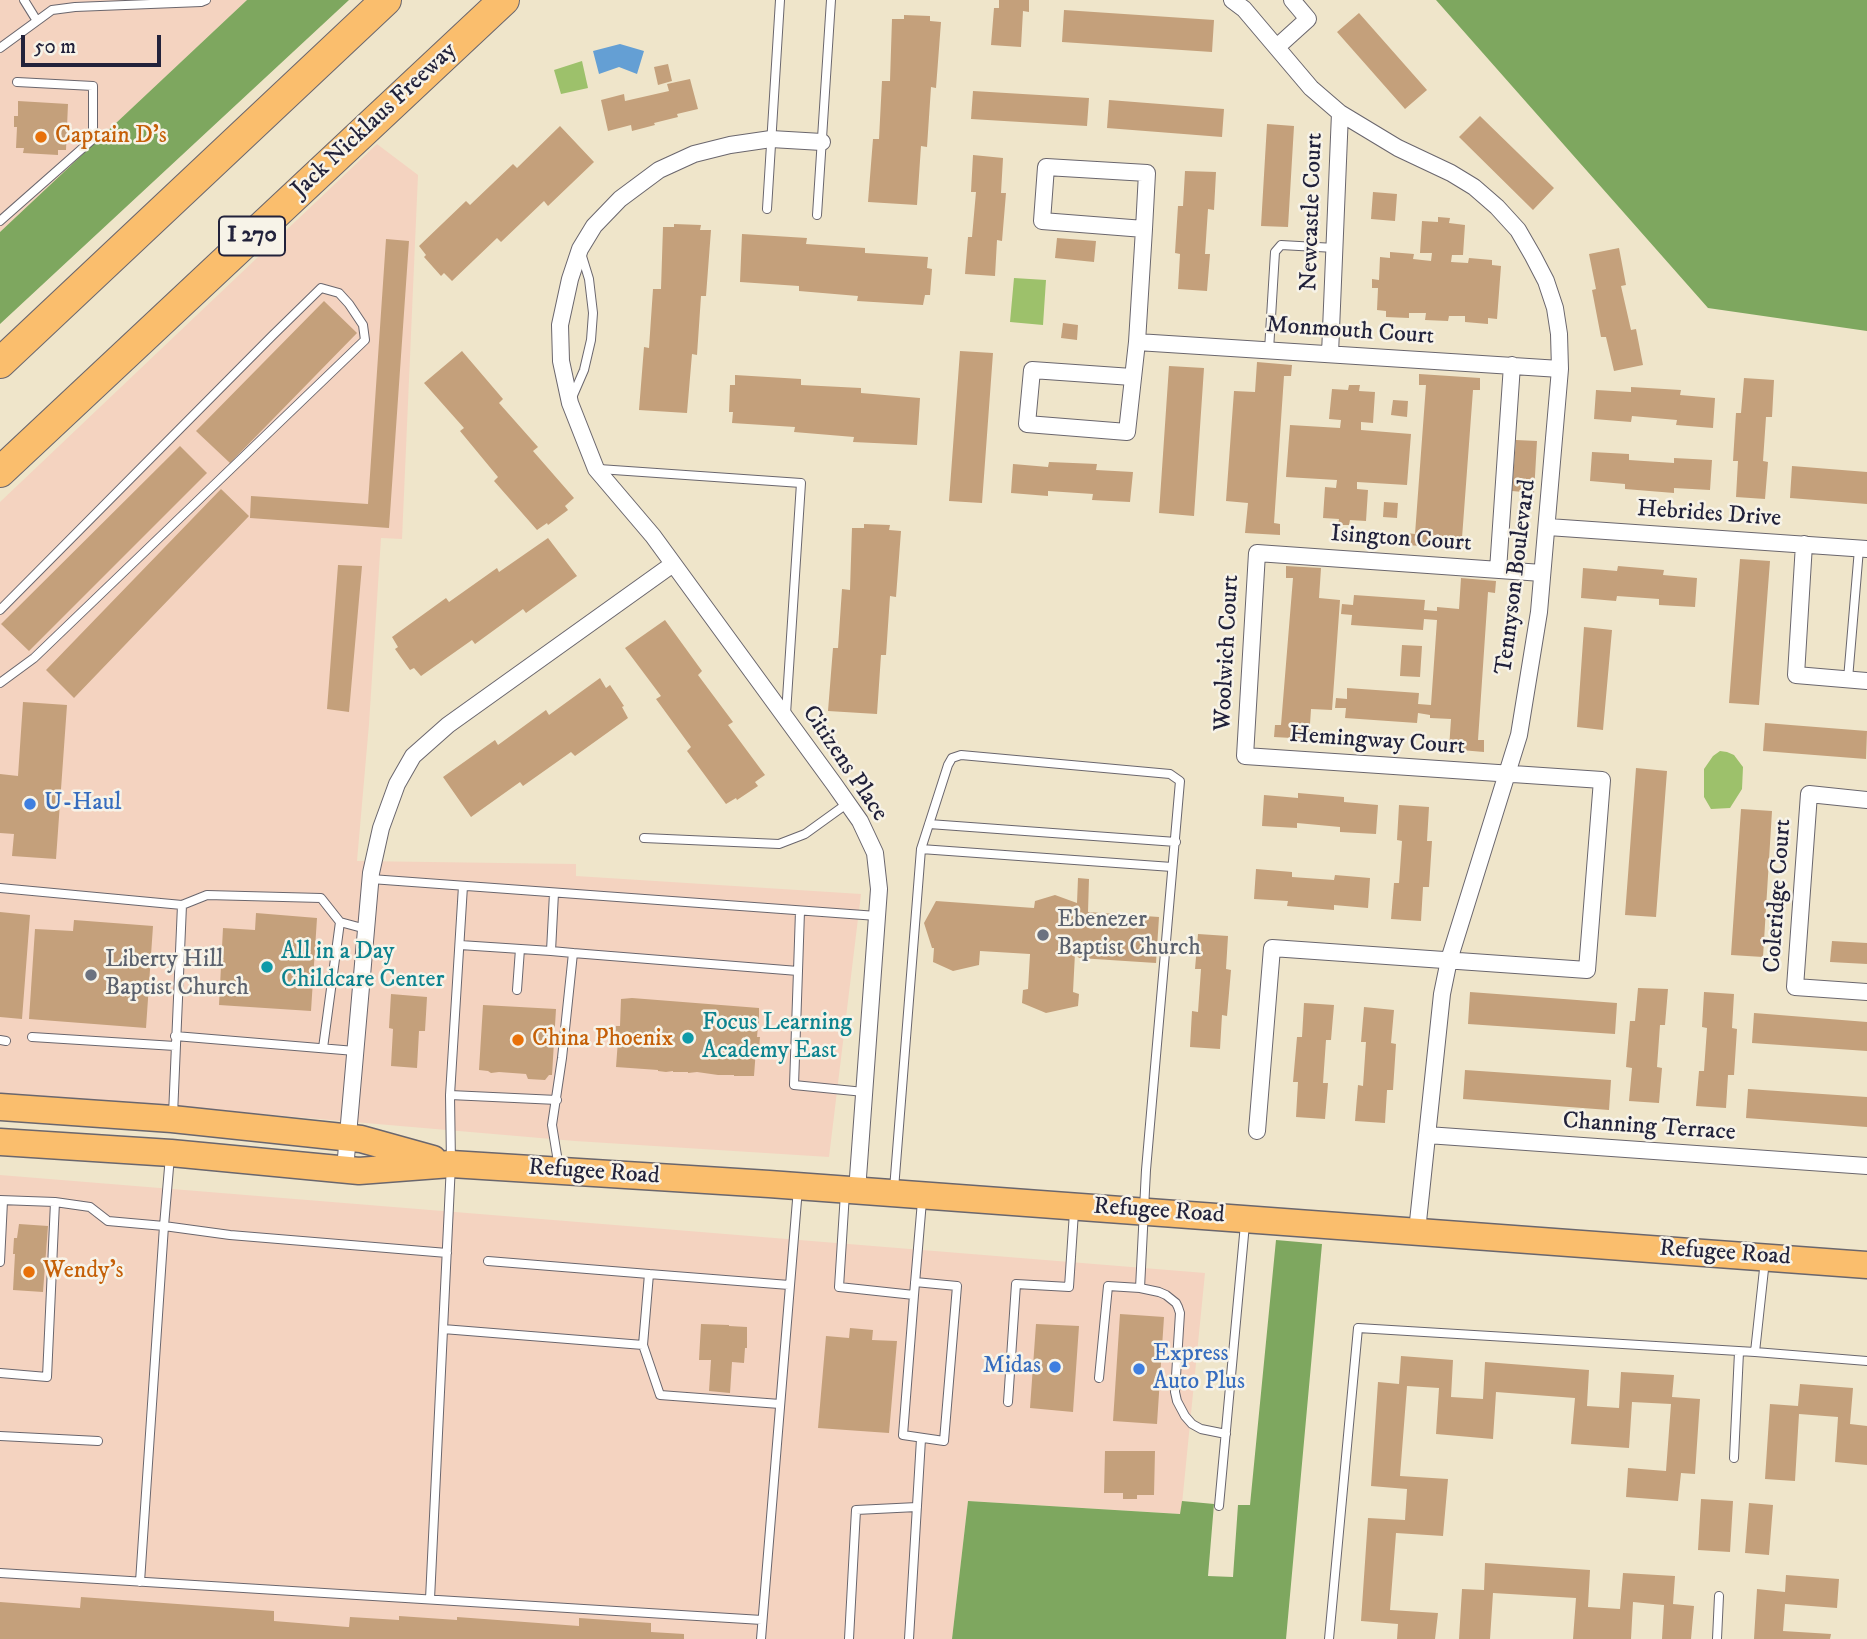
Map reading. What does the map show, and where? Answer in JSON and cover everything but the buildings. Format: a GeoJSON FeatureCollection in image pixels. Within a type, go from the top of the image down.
{"type":"FeatureCollection","features":[{"type":"Feature","properties":{"kind":"highway"},"geometry":{"type":"LineString","coordinates":[[0,363],[386,0]]}},
{"type":"Feature","properties":{"kind":"highway","name":"Jack Nicklaus Freeway"},"geometry":{"type":"LineString","coordinates":[[0,472],[505,0]]}},
{"type":"Feature","properties":{"kind":"main road","name":"Refugee Road"},"geometry":{"type":"LineString","coordinates":[[0,1107],[172,1119],[361,1139],[452,1164]]}},
{"type":"Feature","properties":{"kind":"main road","name":"Refugee Road"},"geometry":{"type":"LineString","coordinates":[[0,1142],[170,1153],[359,1171],[452,1164],[851,1190],[1867,1265]]}},
{"type":"Feature","properties":{"kind":"street","name":"Tennyson Boulevard"},"geometry":{"type":"LineString","coordinates":[[1232,0],[1244,9],[1311,88],[1340,113],[1398,148],[1451,173],[1474,187],[1497,207],[1518,230],[1546,281],[1555,308],[1559,334],[1560,369],[1539,611],[1519,735],[1448,960],[1417,1231]]}},
{"type":"Feature","properties":{"kind":"street"},"geometry":{"type":"LineString","coordinates":[[1277,47],[1308,19],[1292,0]]}},
{"type":"Feature","properties":{"kind":"street","name":"Newcastle Court"},"geometry":{"type":"LineString","coordinates":[[1330,354],[1340,113]]}},
{"type":"Feature","properties":{"kind":"street","name":"Citizens Place"},"geometry":{"type":"LineString","coordinates":[[822,142],[771,139],[694,154],[659,170],[621,199],[594,226],[580,249],[570,279],[561,325],[561,361],[570,403],[596,469],[653,536],[848,803],[875,853],[879,889],[864,1092],[851,1190]]}},
{"type":"Feature","properties":{"kind":"street"},"geometry":{"type":"LineString","coordinates":[[1132,377],[1032,370],[1027,424],[1127,432],[1137,342],[1144,229],[1147,173],[1046,167],[1042,220],[1144,229]]}},
{"type":"Feature","properties":{"kind":"street","name":"Monmouth Court"},"geometry":{"type":"LineString","coordinates":[[1137,342],[1560,369]]}},
{"type":"Feature","properties":{"kind":"street"},"geometry":{"type":"LineString","coordinates":[[1498,570],[1512,365]]}},
{"type":"Feature","properties":{"kind":"street","name":"Hebrides Drive"},"geometry":{"type":"LineString","coordinates":[[1548,527],[1863,549]]}},
{"type":"Feature","properties":{"kind":"street"},"geometry":{"type":"LineString","coordinates":[[1804,544],[1796,675],[1867,681]]}},
{"type":"Feature","properties":{"kind":"street","name":"Isington Court"},"geometry":{"type":"LineString","coordinates":[[1257,553],[1542,573]]}},
{"type":"Feature","properties":{"kind":"street","name":"Woolwich Court"},"geometry":{"type":"LineString","coordinates":[[1245,756],[1257,553]]}},
{"type":"Feature","properties":{"kind":"street"},"geometry":{"type":"LineString","coordinates":[[345,1169],[370,879],[381,828],[397,784],[413,756],[448,725],[673,564]]}},
{"type":"Feature","properties":{"kind":"street","name":"Hemingway Court"},"geometry":{"type":"LineString","coordinates":[[1245,756],[1602,780],[1587,970],[1448,960]]}},
{"type":"Feature","properties":{"kind":"street","name":"Coleridge Court"},"geometry":{"type":"LineString","coordinates":[[1867,800],[1809,794],[1795,987],[1867,992]]}},
{"type":"Feature","properties":{"kind":"street"},"geometry":{"type":"LineString","coordinates":[[1257,1131],[1272,948],[1448,960]]}},
{"type":"Feature","properties":{"kind":"street","name":"Channing Terrace"},"geometry":{"type":"LineString","coordinates":[[1427,1135],[1867,1166]]}},
{"type":"Feature","properties":{"kind":"lane"},"geometry":{"type":"LineString","coordinates":[[24,0],[37,21]]}},
{"type":"Feature","properties":{"kind":"lane"},"geometry":{"type":"LineString","coordinates":[[0,48],[52,10],[206,0]]}},
{"type":"Feature","properties":{"kind":"lane"},"geometry":{"type":"LineString","coordinates":[[767,209],[780,0]]}},
{"type":"Feature","properties":{"kind":"lane"},"geometry":{"type":"LineString","coordinates":[[817,215],[831,0]]}},
{"type":"Feature","properties":{"kind":"lane"},"geometry":{"type":"LineString","coordinates":[[0,221],[93,139],[93,86],[17,82]]}},
{"type":"Feature","properties":{"kind":"lane"},"geometry":{"type":"LineString","coordinates":[[1269,350],[1275,252],[1281,245],[1335,248]]}},
{"type":"Feature","properties":{"kind":"lane"},"geometry":{"type":"LineString","coordinates":[[570,403],[584,370],[591,340],[593,313],[589,279],[580,249]]}},
{"type":"Feature","properties":{"kind":"lane"},"geometry":{"type":"LineString","coordinates":[[0,610],[321,288],[339,293],[349,304],[363,325],[365,340],[34,658],[0,683]]}},
{"type":"Feature","properties":{"kind":"lane"},"geometry":{"type":"LineString","coordinates":[[596,469],[802,483],[785,717]]}},
{"type":"Feature","properties":{"kind":"lane"},"geometry":{"type":"LineString","coordinates":[[1848,679],[1863,549]]}},
{"type":"Feature","properties":{"kind":"lane"},"geometry":{"type":"LineString","coordinates":[[894,1193],[921,849],[952,758],[961,755],[1170,774],[1180,781],[1143,1210],[1140,1288]]}},
{"type":"Feature","properties":{"kind":"lane"},"geometry":{"type":"LineString","coordinates":[[645,838],[779,844],[805,834],[848,803]]}},
{"type":"Feature","properties":{"kind":"lane"},"geometry":{"type":"LineString","coordinates":[[929,824],[1176,842]]}},
{"type":"Feature","properties":{"kind":"lane"},"geometry":{"type":"LineString","coordinates":[[921,849],[1172,867]]}},
{"type":"Feature","properties":{"kind":"lane"},"geometry":{"type":"LineString","coordinates":[[370,879],[877,916]]}},
{"type":"Feature","properties":{"kind":"lane"},"geometry":{"type":"LineString","coordinates":[[430,1599],[452,1164],[450,1095],[463,886]]}},
{"type":"Feature","properties":{"kind":"lane"},"geometry":{"type":"LineString","coordinates":[[0,888],[182,905],[206,895],[321,898],[340,922],[366,929]]}},
{"type":"Feature","properties":{"kind":"lane"},"geometry":{"type":"LineString","coordinates":[[551,951],[554,893]]}},
{"type":"Feature","properties":{"kind":"lane"},"geometry":{"type":"LineString","coordinates":[[172,1119],[182,905]]}},
{"type":"Feature","properties":{"kind":"lane"},"geometry":{"type":"LineString","coordinates":[[800,911],[794,1086],[864,1092]]}},
{"type":"Feature","properties":{"kind":"lane"},"geometry":{"type":"LineString","coordinates":[[323,1048],[340,922]]}},
{"type":"Feature","properties":{"kind":"lane"},"geometry":{"type":"LineString","coordinates":[[460,945],[798,971]]}},
{"type":"Feature","properties":{"kind":"lane"},"geometry":{"type":"LineString","coordinates":[[517,990],[520,949]]}},
{"type":"Feature","properties":{"kind":"lane"},"geometry":{"type":"LineString","coordinates":[[559,1171],[552,1125],[573,953]]}},
{"type":"Feature","properties":{"kind":"lane"},"geometry":{"type":"LineString","coordinates":[[175,1036],[355,1051]]}},
{"type":"Feature","properties":{"kind":"lane"},"geometry":{"type":"LineString","coordinates":[[32,1037],[175,1046]]}},
{"type":"Feature","properties":{"kind":"lane"},"geometry":{"type":"LineString","coordinates":[[450,1095],[557,1100]]}},
{"type":"Feature","properties":{"kind":"lane"},"geometry":{"type":"LineString","coordinates":[[139,1582],[170,1153]]}},
{"type":"Feature","properties":{"kind":"lane"},"geometry":{"type":"LineString","coordinates":[[761,1639],[798,1187]]}},
{"type":"Feature","properties":{"kind":"lane"},"geometry":{"type":"LineString","coordinates":[[851,1190],[839,1287],[914,1295]]}},
{"type":"Feature","properties":{"kind":"lane"},"geometry":{"type":"LineString","coordinates":[[915,1282],[957,1286],[944,1441],[903,1435],[915,1282],[922,1195]]}},
{"type":"Feature","properties":{"kind":"lane"},"geometry":{"type":"LineString","coordinates":[[0,1262],[2,1200],[55,1202],[90,1207],[108,1221],[230,1236],[447,1253]]}},
{"type":"Feature","properties":{"kind":"lane"},"geometry":{"type":"LineString","coordinates":[[0,1373],[47,1377],[55,1202]]}},
{"type":"Feature","properties":{"kind":"lane"},"geometry":{"type":"LineString","coordinates":[[1008,1402],[1016,1284],[1069,1287],[1075,1206]]}},
{"type":"Feature","properties":{"kind":"lane"},"geometry":{"type":"LineString","coordinates":[[1219,1506],[1246,1218]]}},
{"type":"Feature","properties":{"kind":"lane"},"geometry":{"type":"LineString","coordinates":[[1755,1352],[1766,1257]]}},
{"type":"Feature","properties":{"kind":"lane"},"geometry":{"type":"LineString","coordinates":[[488,1261],[789,1285]]}},
{"type":"Feature","properties":{"kind":"lane"},"geometry":{"type":"LineString","coordinates":[[649,1274],[643,1345],[660,1395],[780,1404]]}},
{"type":"Feature","properties":{"kind":"lane"},"geometry":{"type":"LineString","coordinates":[[1100,1378],[1108,1286],[1140,1288],[1166,1295],[1176,1303],[1180,1313],[1175,1392],[1177,1401],[1192,1424],[1200,1429],[1226,1434]]}},
{"type":"Feature","properties":{"kind":"lane"},"geometry":{"type":"LineString","coordinates":[[1329,1639],[1357,1328],[1867,1361]]}},
{"type":"Feature","properties":{"kind":"lane"},"geometry":{"type":"LineString","coordinates":[[443,1329],[643,1345]]}},
{"type":"Feature","properties":{"kind":"lane"},"geometry":{"type":"LineString","coordinates":[[1734,1458],[1739,1352]]}},
{"type":"Feature","properties":{"kind":"lane"},"geometry":{"type":"LineString","coordinates":[[0,1436],[98,1441]]}},
{"type":"Feature","properties":{"kind":"lane"},"geometry":{"type":"LineString","coordinates":[[909,1639],[921,1439]]}},
{"type":"Feature","properties":{"kind":"lane"},"geometry":{"type":"LineString","coordinates":[[849,1639],[856,1510],[917,1507]]}},
{"type":"Feature","properties":{"kind":"lane"},"geometry":{"type":"LineString","coordinates":[[0,1573],[762,1620]]}},
{"type":"Feature","properties":{"kind":"lane"},"geometry":{"type":"LineString","coordinates":[[1717,1639],[1719,1596]]}},
{"type":"Feature","properties":{"kind":"shaded area"},"geometry":{"type":"Polygon","coordinates":[[[0,0],[247,0],[0,232],[0,0]]]}},
{"type":"Feature","properties":{"kind":"shaded area"},"geometry":{"type":"Polygon","coordinates":[[[377,144],[418,175],[402,539],[381,538],[357,861],[576,864],[576,876],[861,894],[829,1157],[575,1141],[0,1094],[0,502],[377,144]]]}},
{"type":"Feature","properties":{"kind":"shaded area"},"geometry":{"type":"Polygon","coordinates":[[[0,1175],[1205,1273],[1181,1514],[968,1501],[952,1639],[0,1639],[0,1175]]]}},
{"type":"Feature","properties":{"kind":"green space"},"geometry":{"type":"Polygon","coordinates":[[[247,0],[349,0],[0,324],[0,232],[247,0]]]}},
{"type":"Feature","properties":{"kind":"green space"},"geometry":{"type":"Polygon","coordinates":[[[1436,0],[1867,0],[1867,331],[1708,308],[1436,0]]]}},
{"type":"Feature","properties":{"kind":"green space"},"geometry":{"type":"Polygon","coordinates":[[[582,61],[588,88],[561,94],[554,70],[582,61]]]}},
{"type":"Feature","properties":{"kind":"green space"},"geometry":{"type":"Polygon","coordinates":[[[1014,278],[1046,280],[1043,325],[1010,322],[1014,278]]]}},
{"type":"Feature","properties":{"kind":"green space"},"geometry":{"type":"Polygon","coordinates":[[[1720,751],[1734,755],[1743,767],[1742,789],[1730,808],[1711,809],[1704,797],[1704,769],[1720,751]]]}},
{"type":"Feature","properties":{"kind":"green space"},"geometry":{"type":"Polygon","coordinates":[[[1276,1240],[1322,1244],[1286,1639],[952,1639],[968,1501],[1180,1514],[1182,1501],[1214,1504],[1208,1576],[1233,1577],[1238,1505],[1250,1505],[1276,1240]]]}},
{"type":"Feature","properties":{"kind":"water"},"geometry":{"type":"Polygon","coordinates":[[[620,44],[644,51],[637,74],[619,67],[599,74],[593,51],[620,44]]]}},
{"type":"Feature","properties":{"kind":"place","name":"Captain D's"},"geometry":{"type":"Point","coordinates":[41,137]}},
{"type":"Feature","properties":{"kind":"place","name":"U-Haul"},"geometry":{"type":"Point","coordinates":[30,804]}},
{"type":"Feature","properties":{"kind":"place","name":"Ebenezer Baptist Church"},"geometry":{"type":"Point","coordinates":[1043,935]}},
{"type":"Feature","properties":{"kind":"place","name":"All in a Day Childcare Center"},"geometry":{"type":"Point","coordinates":[267,967]}},
{"type":"Feature","properties":{"kind":"place","name":"Liberty Hill Baptist Church"},"geometry":{"type":"Point","coordinates":[91,975]}},
{"type":"Feature","properties":{"kind":"place","name":"Focus Learning Academy East"},"geometry":{"type":"Point","coordinates":[688,1038]}},
{"type":"Feature","properties":{"kind":"place","name":"China Phoenix"},"geometry":{"type":"Point","coordinates":[518,1040]}},
{"type":"Feature","properties":{"kind":"place","name":"Wendy's"},"geometry":{"type":"Point","coordinates":[29,1272]}},
{"type":"Feature","properties":{"kind":"place","name":"Midas"},"geometry":{"type":"Point","coordinates":[1055,1367]}},
{"type":"Feature","properties":{"kind":"place","name":"Express Auto Plus"},"geometry":{"type":"Point","coordinates":[1139,1369]}}]}
